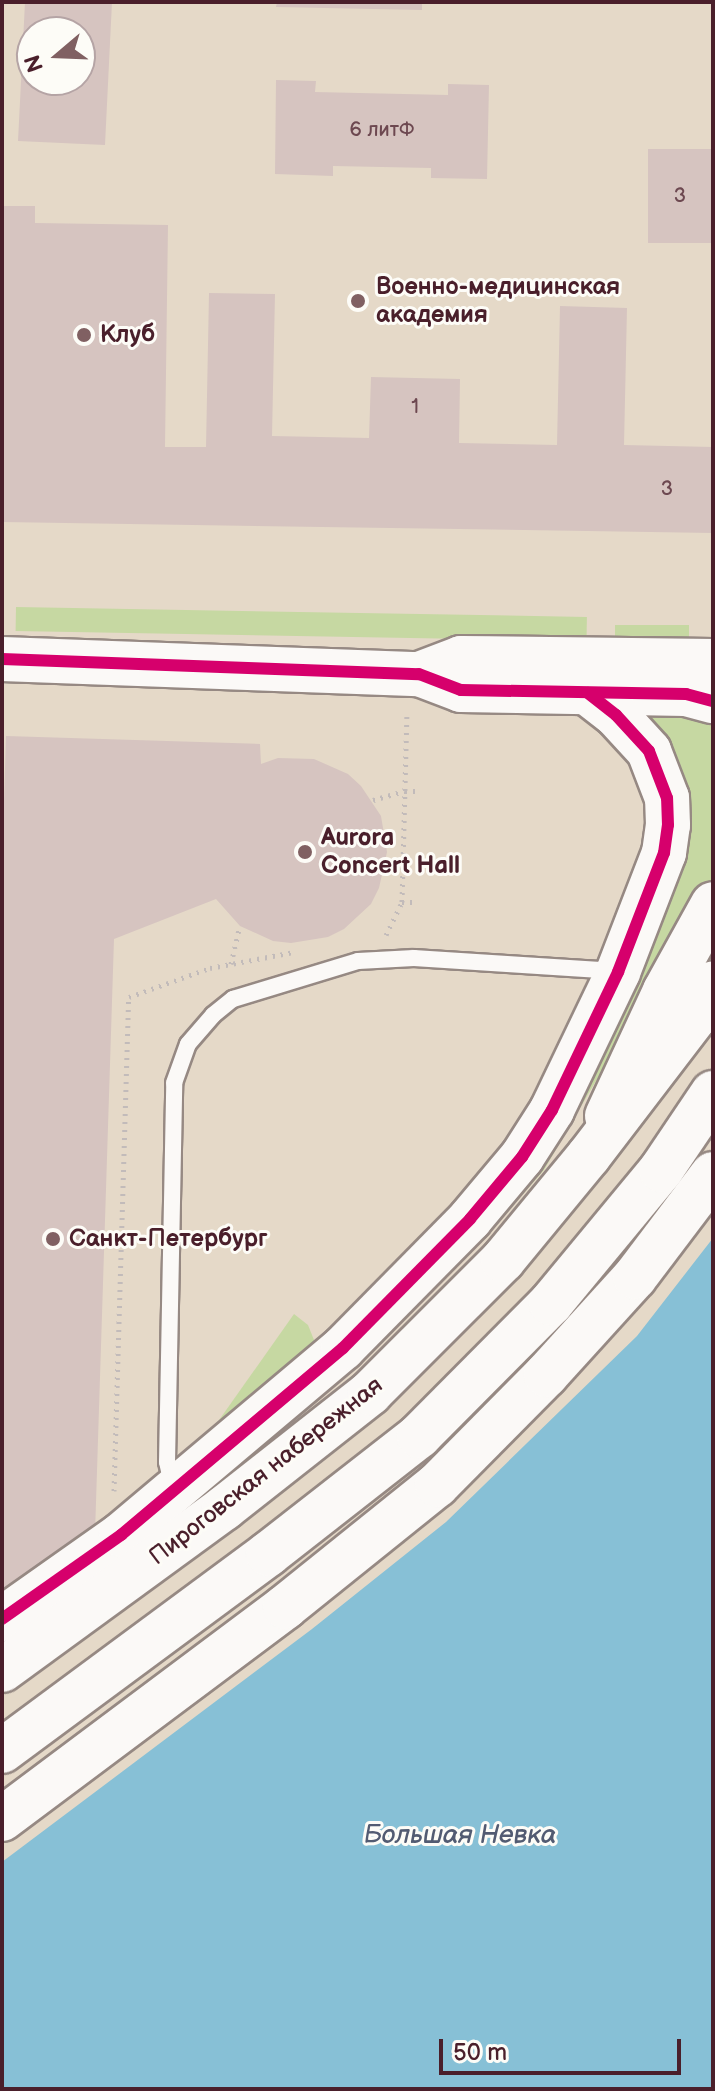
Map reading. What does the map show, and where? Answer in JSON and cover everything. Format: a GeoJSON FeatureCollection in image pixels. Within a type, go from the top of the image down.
{"type":"FeatureCollection","features":[{"type":"Feature","properties":{"kind":"main road"},"geometry":{"type":"LineString","coordinates":[[419,674],[461,658],[713,661]]}},
{"type":"Feature","properties":{"kind":"main road"},"geometry":{"type":"LineString","coordinates":[[2,659],[419,674],[461,690],[686,694],[713,701]]}},
{"type":"Feature","properties":{"kind":"main road"},"geometry":{"type":"LineString","coordinates":[[2,1619],[121,1535],[173,1488],[343,1348],[470,1219],[522,1157],[552,1110],[618,972],[664,853],[667,798],[649,751],[616,715],[588,693]]}},
{"type":"Feature","properties":{"kind":"main road"},"geometry":{"type":"LineString","coordinates":[[588,1157],[665,991],[713,904]]}},
{"type":"Feature","properties":{"kind":"main road","name":"Пироговская набережная"},"geometry":{"type":"LineString","coordinates":[[2,1670],[224,1508],[370,1393],[503,1260],[588,1157],[695,1017],[713,983]]}},
{"type":"Feature","properties":{"kind":"main road"},"geometry":{"type":"LineString","coordinates":[[2,1751],[255,1563],[419,1436],[551,1303],[661,1170],[713,1093]]}},
{"type":"Feature","properties":{"kind":"main road"},"geometry":{"type":"LineString","coordinates":[[2,1819],[285,1607],[437,1485],[546,1375],[635,1277],[713,1174]]}},
{"type":"Feature","properties":{"kind":"lane"},"geometry":{"type":"LineString","coordinates":[[173,1488],[167,1462],[174,1083],[188,1044],[213,1015],[233,999],[358,961],[427,958],[618,972]]}},
{"type":"Feature","properties":{"kind":"path"},"geometry":{"type":"LineString","coordinates":[[372,938],[388,935],[402,902],[407,716]]}},
{"type":"Feature","properties":{"kind":"path"},"geometry":{"type":"LineString","coordinates":[[373,800],[405,791],[420,791]]}},
{"type":"Feature","properties":{"kind":"path"},"geometry":{"type":"LineString","coordinates":[[402,902],[417,902]]}},
{"type":"Feature","properties":{"kind":"path"},"geometry":{"type":"LineString","coordinates":[[231,964],[240,926]]}},
{"type":"Feature","properties":{"kind":"path"},"geometry":{"type":"LineString","coordinates":[[114,1498],[129,997],[231,964],[309,949]]}},
{"type":"Feature","properties":{"kind":"green space"},"geometry":{"type":"Polygon","coordinates":[[[16,607],[587,617],[586,641],[16,631],[16,607]]]}},
{"type":"Feature","properties":{"kind":"green space"},"geometry":{"type":"Polygon","coordinates":[[[615,625],[689,625],[689,643],[615,643],[615,625]]]}},
{"type":"Feature","properties":{"kind":"green space"},"geometry":{"type":"Polygon","coordinates":[[[638,711],[713,717],[713,880],[544,1170],[486,1237],[480,1231],[678,855],[638,711]]]}},
{"type":"Feature","properties":{"kind":"green space"},"geometry":{"type":"Polygon","coordinates":[[[294,1314],[308,1325],[316,1345],[205,1440],[294,1314]]]}},
{"type":"Feature","properties":{"kind":"water","name":"Большая Невка"},"geometry":{"type":"Polygon","coordinates":[[[713,1238],[713,2089],[2,2089],[2,1862],[312,1629],[446,1522],[637,1336],[713,1238]]]}},
{"type":"Feature","properties":{"kind":"building"},"geometry":{"type":"Polygon","coordinates":[[[25,2],[112,2],[105,145],[18,141],[20,96],[96,96],[96,16],[24,16],[25,2]]]}},
{"type":"Feature","properties":{"kind":"building"},"geometry":{"type":"Polygon","coordinates":[[[277,2],[422,2],[422,10],[276,7],[277,2]]]}},
{"type":"Feature","properties":{"kind":"building"},"geometry":{"type":"Polygon","coordinates":[[[276,80],[316,81],[315,92],[448,95],[448,84],[489,85],[487,179],[431,178],[431,168],[333,166],[333,176],[275,174],[276,80]]]}},
{"type":"Feature","properties":{"kind":"building"},"geometry":{"type":"Polygon","coordinates":[[[648,149],[713,149],[713,243],[648,243],[648,149]]]}},
{"type":"Feature","properties":{"kind":"building"},"geometry":{"type":"Polygon","coordinates":[[[2,206],[35,206],[35,223],[168,225],[165,447],[206,447],[209,293],[275,294],[272,436],[369,438],[371,377],[460,379],[459,443],[557,445],[560,306],[627,308],[624,445],[713,447],[713,533],[2,522],[2,206]]]}},
{"type":"Feature","properties":{"kind":"building","name":"Санкт-Петербург"},"geometry":{"type":"Polygon","coordinates":[[[6,736],[260,744],[261,764],[278,758],[314,759],[348,774],[361,786],[381,816],[387,852],[379,888],[371,904],[344,929],[328,937],[291,943],[273,941],[240,926],[216,899],[114,939],[95,1534],[2,1596],[2,866],[6,736]]]}},
{"type":"Feature","properties":{"kind":"cycle path"},"geometry":{"type":"LineString","coordinates":[[2,659],[419,674],[461,690],[686,694],[713,701]]}},
{"type":"Feature","properties":{"kind":"cycle path"},"geometry":{"type":"LineString","coordinates":[[2,1619],[121,1535],[343,1348],[470,1219],[522,1157],[552,1110],[618,972],[664,853],[668,825],[667,798],[649,751],[616,715],[588,693]]}},
{"type":"Feature","properties":{"kind":"place","name":"Военно-медицинская академия"},"geometry":{"type":"Point","coordinates":[358,301]}},
{"type":"Feature","properties":{"kind":"place","name":"Клуб"},"geometry":{"type":"Point","coordinates":[84,335]}},
{"type":"Feature","properties":{"kind":"place","name":"Aurora Concert Hall"},"geometry":{"type":"Point","coordinates":[305,852]}},
{"type":"Feature","properties":{"kind":"place","name":"Санкт-Петербург"},"geometry":{"type":"Point","coordinates":[53,1239]}}]}
